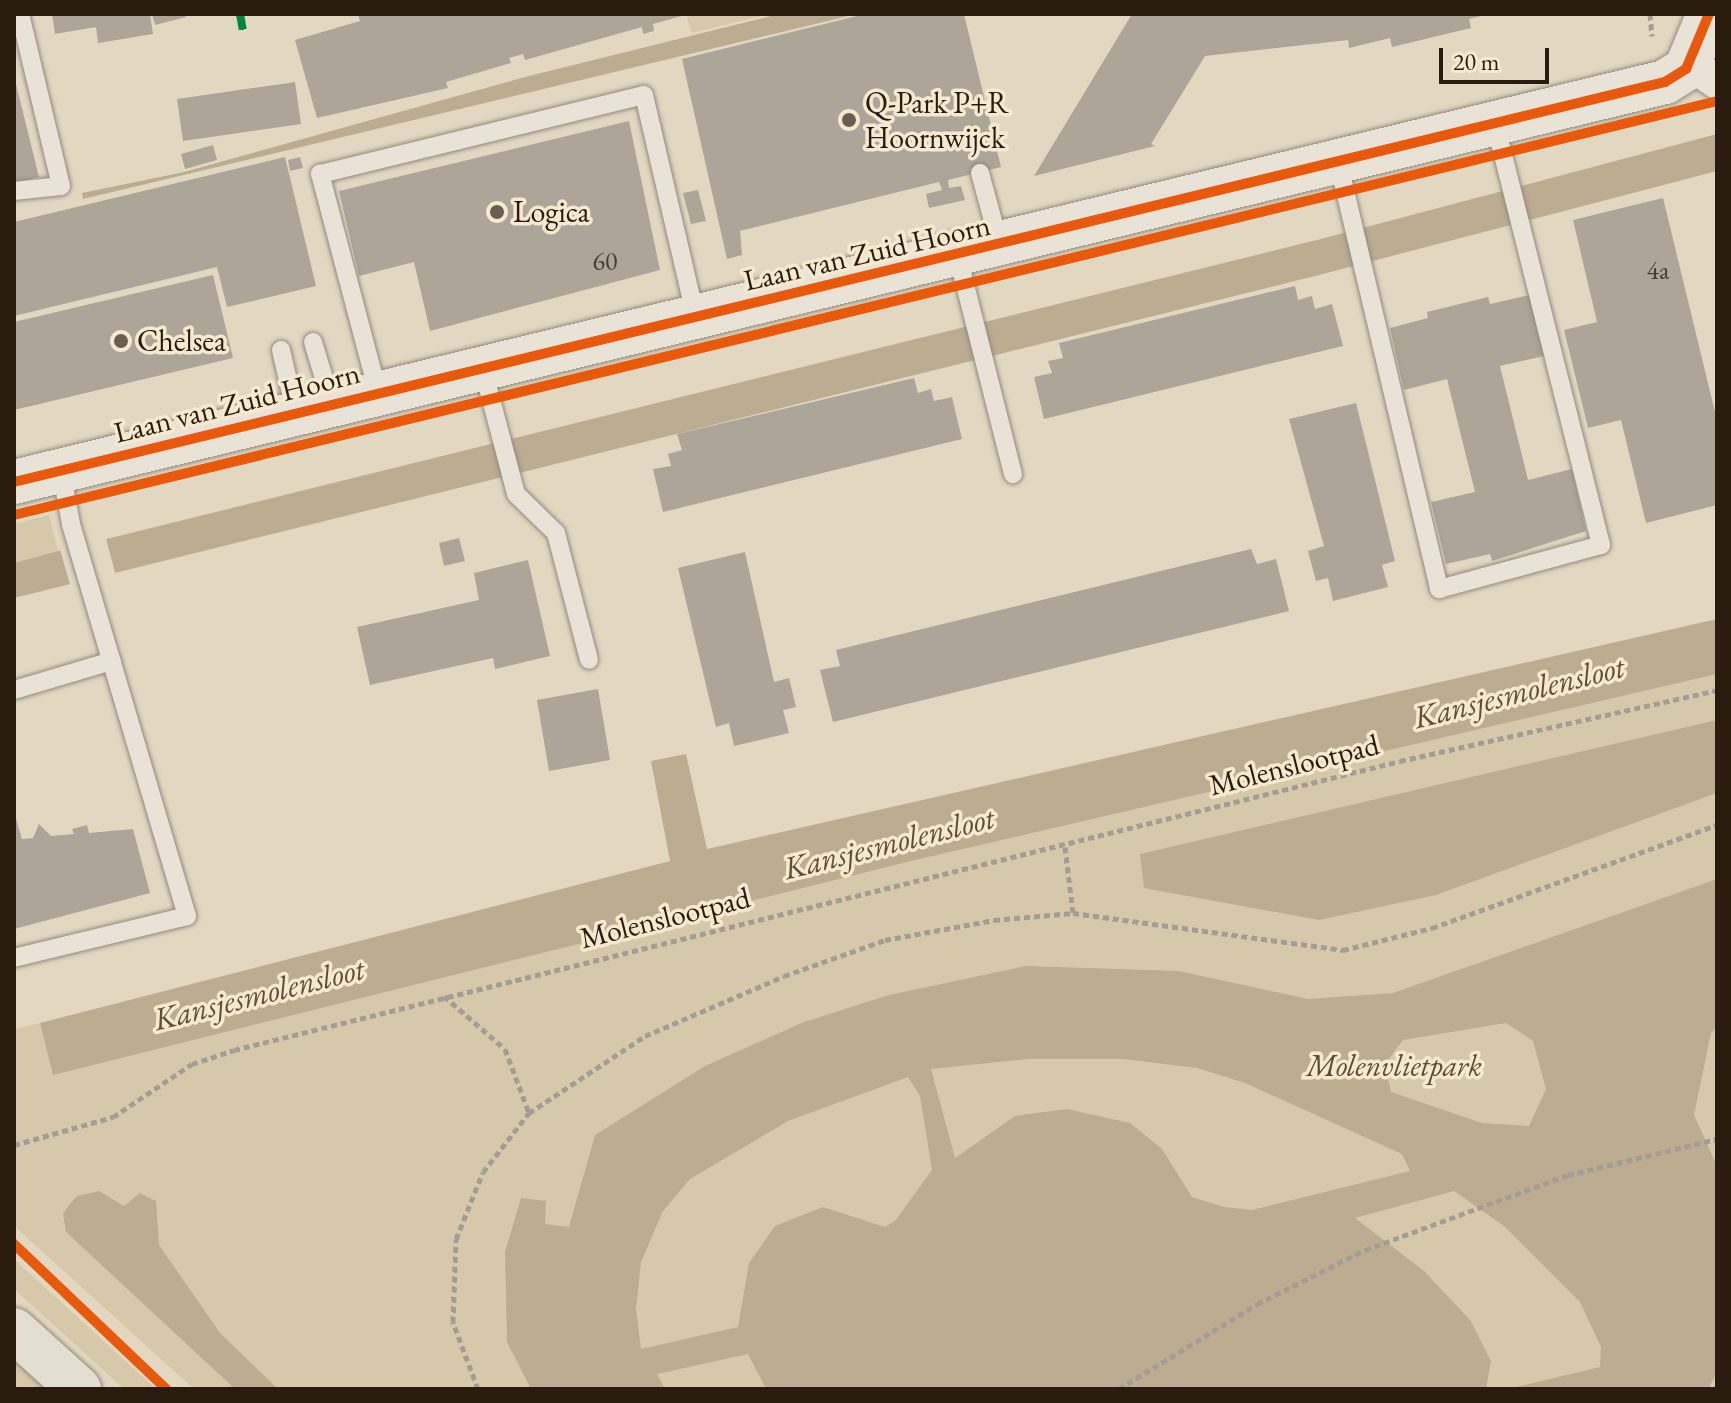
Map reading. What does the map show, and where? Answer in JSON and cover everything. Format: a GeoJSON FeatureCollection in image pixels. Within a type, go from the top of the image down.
{"type":"FeatureCollection","features":[{"type":"Feature","properties":{"kind":"main road"},"geometry":{"type":"LineString","coordinates":[[14,1330],[79,1389]]}},
{"type":"Feature","properties":{"kind":"street","name":"Laan van Zuid Hoorn"},"geometry":{"type":"LineString","coordinates":[[14,482],[1000,247],[1338,161],[1501,147],[1665,82],[1700,41]]}},
{"type":"Feature","properties":{"kind":"lane"},"geometry":{"type":"LineString","coordinates":[[14,191],[61,186],[20,14]]}},
{"type":"Feature","properties":{"kind":"lane"},"geometry":{"type":"LineString","coordinates":[[378,393],[320,174],[644,95],[696,318]]}},
{"type":"Feature","properties":{"kind":"lane"},"geometry":{"type":"LineString","coordinates":[[1338,161],[1439,589],[1601,545],[1501,147]]}},
{"type":"Feature","properties":{"kind":"lane"},"geometry":{"type":"LineString","coordinates":[[980,173],[1000,247]]}},
{"type":"Feature","properties":{"kind":"lane"},"geometry":{"type":"LineString","coordinates":[[958,257],[1013,474]]}},
{"type":"Feature","properties":{"kind":"lane"},"geometry":{"type":"LineString","coordinates":[[313,342],[314,410]]}},
{"type":"Feature","properties":{"kind":"lane"},"geometry":{"type":"LineString","coordinates":[[281,350],[314,410]]}},
{"type":"Feature","properties":{"kind":"lane"},"geometry":{"type":"LineString","coordinates":[[483,369],[516,494],[556,533],[589,660]]}},
{"type":"Feature","properties":{"kind":"lane"},"geometry":{"type":"LineString","coordinates":[[14,958],[187,916],[71,524],[61,470]]}},
{"type":"Feature","properties":{"kind":"lane"},"geometry":{"type":"LineString","coordinates":[[14,690],[112,661]]}},
{"type":"Feature","properties":{"kind":"path"},"geometry":{"type":"LineString","coordinates":[[478,1389],[453,1322],[456,1239],[483,1172],[529,1113],[645,1036],[784,976],[885,940],[1073,913],[1343,950],[1432,928],[1717,825]]}},
{"type":"Feature","properties":{"kind":"path"},"geometry":{"type":"LineString","coordinates":[[1065,847],[1073,913]]}},
{"type":"Feature","properties":{"kind":"path"},"geometry":{"type":"LineString","coordinates":[[444,996],[505,1049],[529,1113]]}},
{"type":"Feature","properties":{"kind":"path"},"geometry":{"type":"LineString","coordinates":[[1119,1389],[1257,1304],[1378,1245],[1568,1175],[1714,1140]]}},
{"type":"Feature","properties":{"kind":"green space"},"geometry":{"type":"Polygon","coordinates":[[[686,14],[769,14],[692,33],[686,14]]]}},
{"type":"Feature","properties":{"kind":"green space"},"geometry":{"type":"Polygon","coordinates":[[[49,515],[58,551],[14,563],[14,524],[49,515]]]}},
{"type":"Feature","properties":{"kind":"green space","name":"Molenvlietpark"},"geometry":{"type":"Polygon","coordinates":[[[1717,657],[1717,1389],[194,1389],[14,1226],[14,1029],[40,1023],[49,1057],[1717,657]]]}},
{"type":"Feature","properties":{"kind":"green space"},"geometry":{"type":"Polygon","coordinates":[[[14,1259],[156,1389],[124,1389],[14,1289],[14,1259]]]}},
{"type":"Feature","properties":{"kind":"green space"},"geometry":{"type":"Polygon","coordinates":[[[14,1359],[55,1389],[14,1389],[14,1359]]]}},
{"type":"Feature","properties":{"kind":"water"},"geometry":{"type":"Polygon","coordinates":[[[779,14],[857,14],[83,199],[82,193],[184,172],[525,77],[779,14]]]}},
{"type":"Feature","properties":{"kind":"water"},"geometry":{"type":"Polygon","coordinates":[[[1717,134],[1717,171],[1319,275],[14,598],[14,563],[58,551],[1321,239],[1717,134]]]}},
{"type":"Feature","properties":{"kind":"water","name":"Kansjesmolensloot"},"geometry":{"type":"Polygon","coordinates":[[[1717,619],[1717,674],[911,861],[53,1075],[40,1023],[670,861],[651,761],[686,754],[707,849],[1717,619]]]}},
{"type":"Feature","properties":{"kind":"water"},"geometry":{"type":"Polygon","coordinates":[[[1717,720],[1717,793],[1436,895],[1319,920],[1144,888],[1140,854],[1717,720]]]}},
{"type":"Feature","properties":{"kind":"water"},"geometry":{"type":"Polygon","coordinates":[[[1717,879],[1717,1028],[1711,1033],[1694,1115],[1717,1166],[1717,1373],[1708,1389],[1508,1389],[1600,1367],[1601,1347],[1580,1302],[1504,1226],[1454,1191],[1355,1218],[1424,1271],[1471,1321],[1491,1361],[1486,1389],[766,1389],[748,1354],[657,1374],[665,1389],[531,1389],[507,1342],[505,1252],[521,1198],[546,1201],[545,1224],[569,1227],[595,1135],[705,1066],[804,1022],[889,995],[1026,966],[1179,971],[1308,999],[1393,993],[1717,879]],[[1506,1023],[1403,1040],[1385,1064],[1391,1092],[1482,1123],[1529,1126],[1546,1089],[1533,1041],[1506,1023]],[[1027,1059],[931,1069],[955,1158],[1015,1116],[1067,1109],[1130,1123],[1162,1149],[1192,1197],[1224,1207],[1252,1210],[1410,1171],[1402,1154],[1245,1083],[1197,1068],[1123,1059],[1027,1059]],[[908,1077],[788,1121],[690,1179],[663,1211],[641,1262],[636,1309],[641,1349],[738,1327],[749,1263],[775,1226],[823,1207],[885,1227],[895,1221],[932,1170],[920,1096],[908,1077]]]}},
{"type":"Feature","properties":{"kind":"water"},"geometry":{"type":"Polygon","coordinates":[[[99,1191],[124,1206],[140,1193],[156,1201],[159,1245],[220,1333],[278,1389],[235,1389],[66,1232],[63,1214],[69,1205],[77,1196],[99,1191]]]}},
{"type":"Feature","properties":{"kind":"pier"},"geometry":{"type":"Polygon","coordinates":[[[105,535],[116,576],[71,588],[59,546],[105,535]]]}},
{"type":"Feature","properties":{"kind":"building"},"geometry":{"type":"Polygon","coordinates":[[[52,14],[150,14],[153,34],[98,43],[96,27],[55,34],[52,14]]]}},
{"type":"Feature","properties":{"kind":"building"},"geometry":{"type":"Polygon","coordinates":[[[152,14],[185,14],[186,17],[155,25],[152,14]]]}},
{"type":"Feature","properties":{"kind":"building"},"geometry":{"type":"Polygon","coordinates":[[[358,14],[685,15],[653,24],[654,31],[643,34],[642,27],[525,60],[523,54],[509,58],[511,63],[446,82],[448,88],[317,118],[295,40],[360,21],[358,14]]]}},
{"type":"Feature","properties":{"kind":"building"},"geometry":{"type":"Polygon","coordinates":[[[865,14],[964,14],[1001,167],[948,180],[949,188],[961,186],[965,200],[929,208],[926,194],[942,190],[939,182],[740,231],[742,255],[727,259],[682,59],[865,14]]]}},
{"type":"Feature","properties":{"kind":"building"},"geometry":{"type":"Polygon","coordinates":[[[1132,14],[1485,15],[1469,19],[1471,28],[1392,47],[1390,38],[1349,48],[1348,40],[1205,56],[1151,144],[1155,146],[1034,176],[1132,14]]]}},
{"type":"Feature","properties":{"kind":"building"},"geometry":{"type":"Polygon","coordinates":[[[14,76],[39,177],[14,183],[14,76]]]}},
{"type":"Feature","properties":{"kind":"building"},"geometry":{"type":"Polygon","coordinates":[[[295,82],[301,124],[183,141],[177,99],[295,82]]]}},
{"type":"Feature","properties":{"kind":"building","name":"Logica"},"geometry":{"type":"Polygon","coordinates":[[[629,121],[660,270],[430,331],[414,262],[359,276],[339,191],[629,121]]]}},
{"type":"Feature","properties":{"kind":"building"},"geometry":{"type":"Polygon","coordinates":[[[213,145],[217,160],[185,169],[181,154],[213,145]]]}},
{"type":"Feature","properties":{"kind":"building"},"geometry":{"type":"Polygon","coordinates":[[[285,157],[316,286],[227,307],[217,267],[14,316],[14,222],[285,157]]]}},
{"type":"Feature","properties":{"kind":"building"},"geometry":{"type":"Polygon","coordinates":[[[300,157],[303,168],[290,171],[288,160],[300,157]]]}},
{"type":"Feature","properties":{"kind":"building"},"geometry":{"type":"Polygon","coordinates":[[[698,190],[706,221],[691,224],[683,193],[698,190]]]}},
{"type":"Feature","properties":{"kind":"building"},"geometry":{"type":"Polygon","coordinates":[[[1663,198],[1717,420],[1717,505],[1646,523],[1621,420],[1588,428],[1564,330],[1597,322],[1573,220],[1663,198]]]}},
{"type":"Feature","properties":{"kind":"building","name":"Chelsea"},"geometry":{"type":"Polygon","coordinates":[[[213,275],[233,358],[14,410],[14,322],[213,275]]]}},
{"type":"Feature","properties":{"kind":"building"},"geometry":{"type":"Polygon","coordinates":[[[1295,286],[1298,300],[1312,296],[1315,309],[1332,304],[1343,346],[1044,419],[1034,377],[1052,373],[1048,361],[1063,358],[1059,343],[1295,286]]]}},
{"type":"Feature","properties":{"kind":"building"},"geometry":{"type":"Polygon","coordinates":[[[1529,295],[1544,356],[1500,366],[1528,480],[1572,469],[1586,531],[1492,561],[1490,554],[1446,564],[1431,502],[1475,492],[1447,379],[1404,390],[1390,328],[1428,318],[1427,312],[1488,297],[1490,304],[1529,295]]]}},
{"type":"Feature","properties":{"kind":"building"},"geometry":{"type":"Polygon","coordinates":[[[914,378],[918,393],[931,389],[934,401],[952,397],[962,439],[663,512],[653,469],[671,466],[668,454],[682,450],[677,434],[914,378]]]}},
{"type":"Feature","properties":{"kind":"building"},"geometry":{"type":"Polygon","coordinates":[[[1356,403],[1395,561],[1382,565],[1388,587],[1333,601],[1328,578],[1316,581],[1308,551],[1324,546],[1289,419],[1356,403]]]}},
{"type":"Feature","properties":{"kind":"building"},"geometry":{"type":"Polygon","coordinates":[[[459,538],[465,561],[444,566],[439,543],[459,538]]]}},
{"type":"Feature","properties":{"kind":"building"},"geometry":{"type":"Polygon","coordinates":[[[1251,549],[1257,564],[1276,559],[1289,611],[833,722],[820,670],[840,666],[836,650],[1251,549]]]}},
{"type":"Feature","properties":{"kind":"building"},"geometry":{"type":"Polygon","coordinates":[[[745,552],[774,682],[789,678],[796,707],[783,710],[789,733],[734,746],[729,723],[716,727],[678,568],[745,552]]]}},
{"type":"Feature","properties":{"kind":"building"},"geometry":{"type":"Polygon","coordinates":[[[528,560],[550,656],[495,669],[493,658],[370,685],[357,627],[479,600],[474,573],[528,560]]]}},
{"type":"Feature","properties":{"kind":"building"},"geometry":{"type":"Polygon","coordinates":[[[598,689],[610,760],[549,771],[537,700],[598,689]]]}},
{"type":"Feature","properties":{"kind":"building"},"geometry":{"type":"Polygon","coordinates":[[[14,812],[22,839],[33,838],[39,824],[51,836],[74,834],[72,829],[87,825],[89,833],[133,829],[150,893],[14,929],[14,812]]]}},
{"type":"Feature","properties":{"kind":"marked path"},"geometry":{"type":"LineString","coordinates":[[240,14],[244,37]]}},
{"type":"Feature","properties":{"kind":"cycle path"},"geometry":{"type":"LineString","coordinates":[[14,482],[1665,82],[1686,69],[1709,14]]}},
{"type":"Feature","properties":{"kind":"cycle path"},"geometry":{"type":"LineString","coordinates":[[14,515],[1717,101]]}},
{"type":"Feature","properties":{"kind":"cycle path"},"geometry":{"type":"LineString","coordinates":[[14,1244],[166,1389]]}},
{"type":"Feature","properties":{"kind":"place","name":"Q-Park P+R Hoornwijck"},"geometry":{"type":"Point","coordinates":[849,120]}},
{"type":"Feature","properties":{"kind":"place","name":"Logica"},"geometry":{"type":"Point","coordinates":[497,212]}},
{"type":"Feature","properties":{"kind":"place","name":"Chelsea"},"geometry":{"type":"Point","coordinates":[121,341]}}]}
